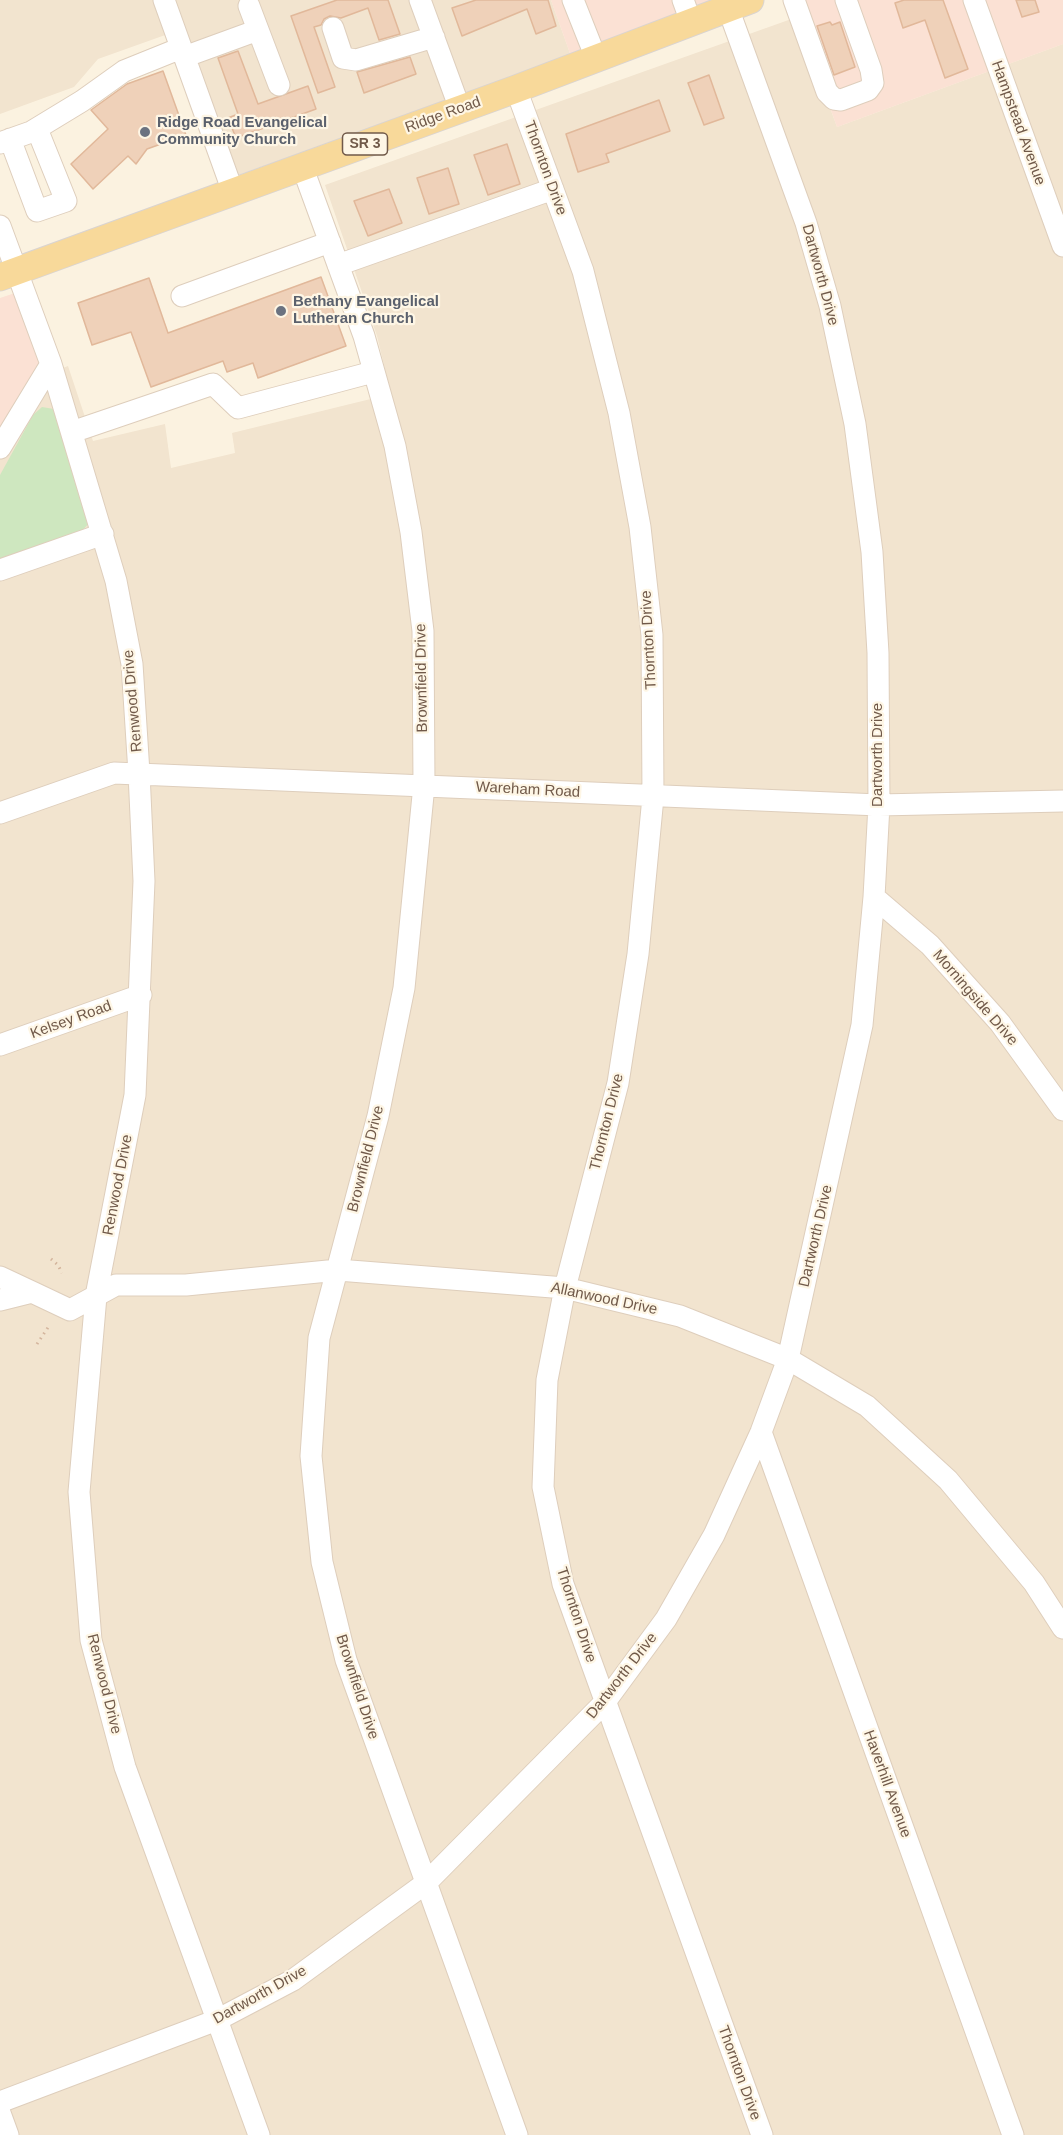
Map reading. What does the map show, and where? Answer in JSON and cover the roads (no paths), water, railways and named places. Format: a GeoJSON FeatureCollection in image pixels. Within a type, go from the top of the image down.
{"type":"FeatureCollection","features":[{"type":"Feature","properties":{"kind":"main road","name":"Ridge Road"},"geometry":{"type":"LineString","coordinates":[[8,274],[596,58],[687,11],[739,4]]}},
{"type":"Feature","properties":{"kind":"street"},"geometry":{"type":"LineString","coordinates":[[164,0],[233,192]]}},
{"type":"Feature","properties":{"kind":"street"},"geometry":{"type":"LineString","coordinates":[[420,0],[460,109]]}},
{"type":"Feature","properties":{"kind":"street"},"geometry":{"type":"LineString","coordinates":[[794,0],[827,92],[834,99],[841,100],[868,90],[873,83],[871,70],[846,0]]}},
{"type":"Feature","properties":{"kind":"street","name":"Hampstead Avenue"},"geometry":{"type":"LineString","coordinates":[[974,0],[1063,246]]}},
{"type":"Feature","properties":{"kind":"street","name":"Dartworth Drive"},"geometry":{"type":"LineString","coordinates":[[0,2102],[217,2020],[293,1980],[426,1883],[605,1702],[666,1619],[714,1535],[761,1432],[788,1359],[862,1025],[874,897],[879,805],[878,654],[872,552],[855,424],[830,306],[739,4]]}},
{"type":"Feature","properties":{"kind":"street"},"geometry":{"type":"LineString","coordinates":[[249,6],[279,85]]}},
{"type":"Feature","properties":{"kind":"street"},"geometry":{"type":"LineString","coordinates":[[580,11],[596,58]]}},
{"type":"Feature","properties":{"kind":"street"},"geometry":{"type":"LineString","coordinates":[[333,28],[343,58],[357,60],[434,37]]}},
{"type":"Feature","properties":{"kind":"street"},"geometry":{"type":"LineString","coordinates":[[37,129],[66,201],[37,211],[5,141],[37,129],[124,71],[258,30]]}},
{"type":"Feature","properties":{"kind":"street","name":"Thornton Drive"},"geometry":{"type":"LineString","coordinates":[[516,88],[583,271],[617,402],[640,527],[652,635],[653,796],[638,954],[618,1083],[565,1288],[547,1380],[543,1487],[563,1584],[762,2135]]}},
{"type":"Feature","properties":{"kind":"street","name":"Brownfield Drive"},"geometry":{"type":"LineString","coordinates":[[302,166],[364,336],[395,446],[411,532],[423,631],[424,785],[404,987],[378,1116],[319,1338],[311,1456],[322,1562],[346,1660],[516,2135]]}},
{"type":"Feature","properties":{"kind":"street"},"geometry":{"type":"LineString","coordinates":[[338,265],[553,189]]}},
{"type":"Feature","properties":{"kind":"street","name":"Renwood Drive"},"geometry":{"type":"LineString","coordinates":[[0,226],[8,274],[51,364],[103,534],[117,581],[132,664],[144,881],[141,995],[135,1095],[96,1296],[80,1492],[91,1640],[125,1767],[259,2135]]}},
{"type":"Feature","properties":{"kind":"street"},"geometry":{"type":"LineString","coordinates":[[182,296],[330,242]]}},
{"type":"Feature","properties":{"kind":"street"},"geometry":{"type":"LineString","coordinates":[[0,448],[51,364]]}},
{"type":"Feature","properties":{"kind":"street"},"geometry":{"type":"LineString","coordinates":[[72,432],[213,384],[238,408],[373,372]]}},
{"type":"Feature","properties":{"kind":"street"},"geometry":{"type":"LineString","coordinates":[[0,570],[103,534]]}},
{"type":"Feature","properties":{"kind":"street","name":"Wareham Road"},"geometry":{"type":"LineString","coordinates":[[0,813],[114,773],[879,805],[1063,801]]}},
{"type":"Feature","properties":{"kind":"street","name":"Morningside Drive"},"geometry":{"type":"LineString","coordinates":[[874,897],[930,945],[1000,1023],[1063,1110]]}},
{"type":"Feature","properties":{"kind":"street","name":"Kelsey Road"},"geometry":{"type":"LineString","coordinates":[[0,1046],[141,995]]}},
{"type":"Feature","properties":{"kind":"street","name":"Allanwood Drive"},"geometry":{"type":"LineString","coordinates":[[32,1292],[70,1310],[116,1285],[186,1285],[338,1270],[565,1288],[680,1316],[788,1359],[867,1406],[948,1480],[1034,1583],[1063,1628]]}},
{"type":"Feature","properties":{"kind":"street"},"geometry":{"type":"LineString","coordinates":[[0,1277],[32,1292]]}},
{"type":"Feature","properties":{"kind":"street"},"geometry":{"type":"LineString","coordinates":[[0,1300],[32,1292]]}},
{"type":"Feature","properties":{"kind":"street","name":"Haverhill Avenue"},"geometry":{"type":"LineString","coordinates":[[761,1432],[1013,2135]]}},
{"type":"Feature","properties":{"kind":"street"},"geometry":{"type":"LineString","coordinates":[[0,2113],[8,2135]]}},
{"type":"Feature","properties":{"kind":"place","name":"Ridge Road Evangelical Community Church"},"geometry":{"type":"Point","coordinates":[145,132]}},
{"type":"Feature","properties":{"kind":"place","name":"Bethany Evangelical Lutheran Church"},"geometry":{"type":"Point","coordinates":[281,311]}}]}
